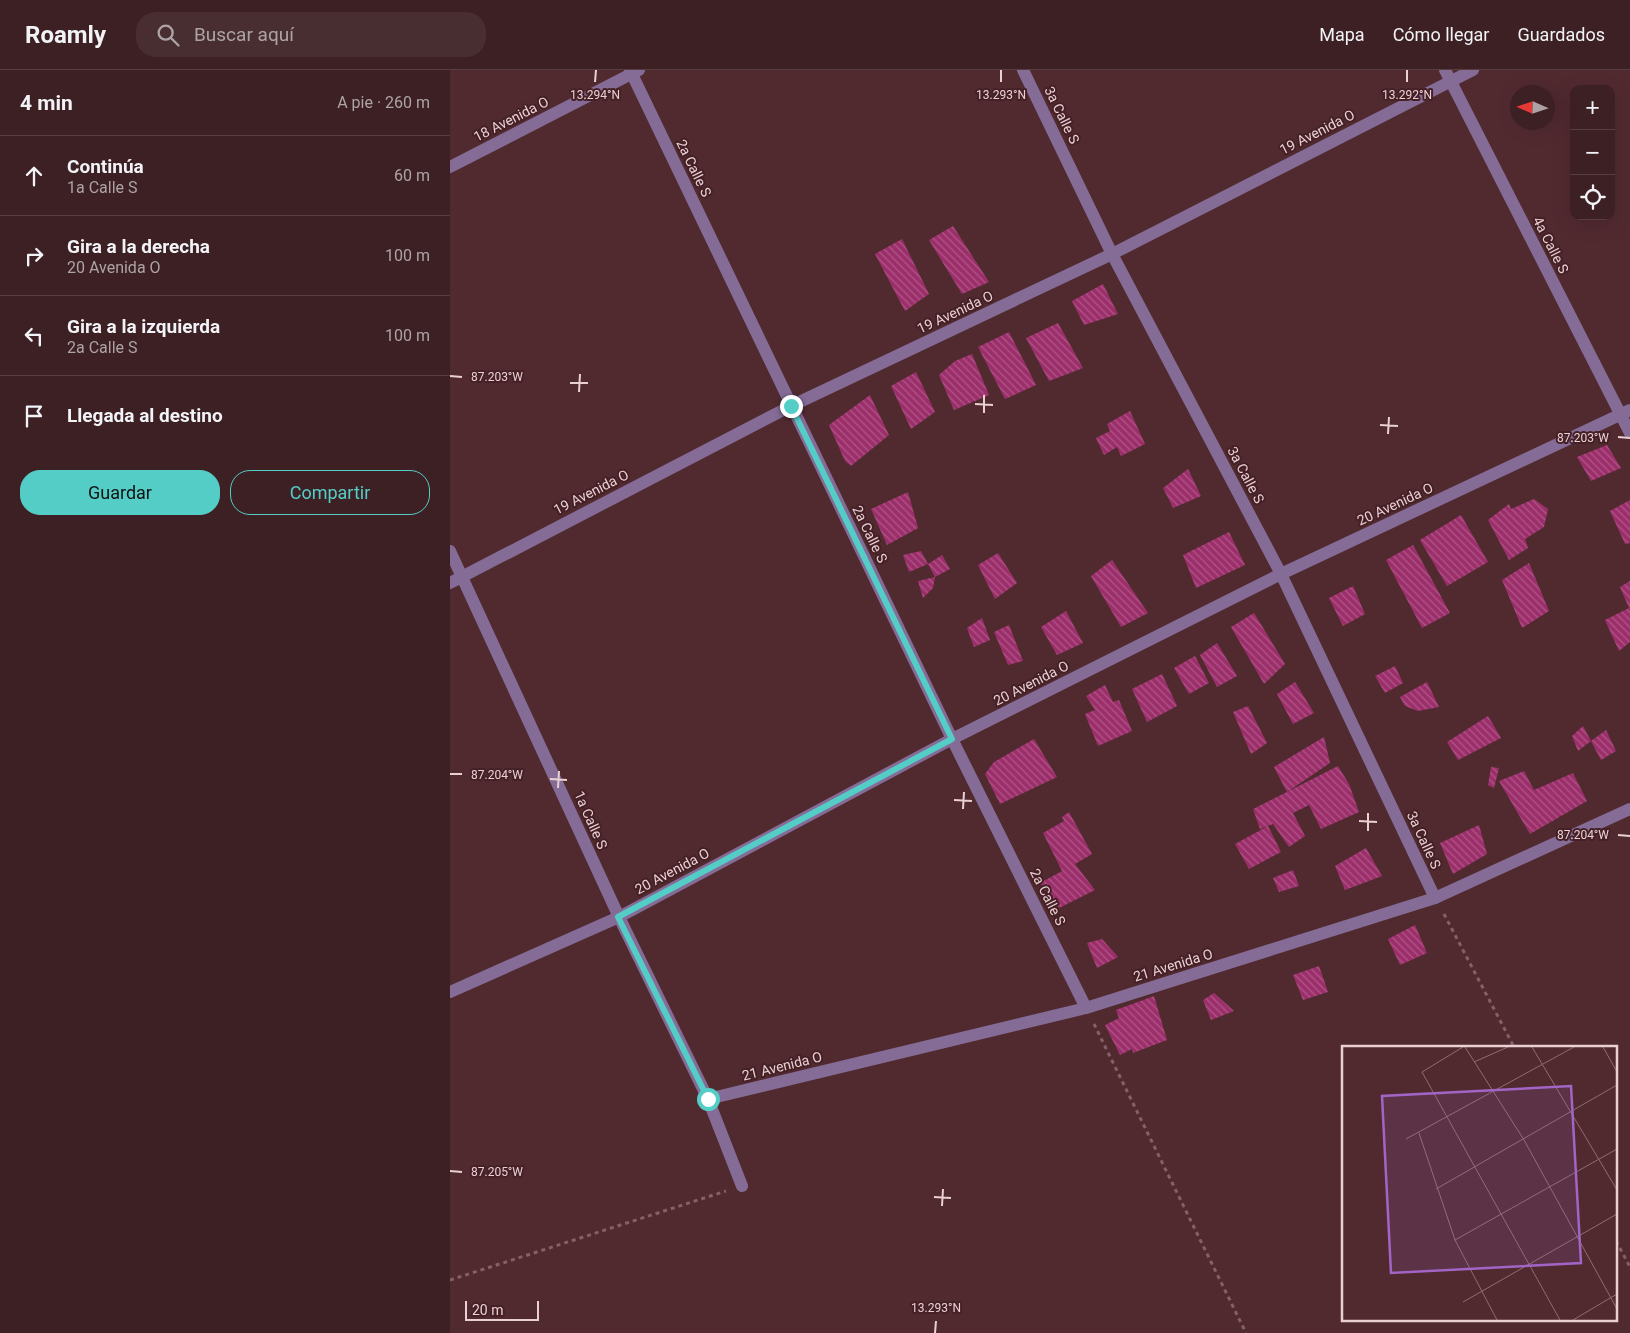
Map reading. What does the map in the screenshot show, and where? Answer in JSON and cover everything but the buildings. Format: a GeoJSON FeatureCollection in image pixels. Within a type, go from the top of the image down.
{"type":"FeatureCollection","features":[{"type":"Feature","properties":{"kind":"street","name":"3a Calle S"},"geometry":{"type":"LineString","coordinates":[[1023,70],[1112,254],[1281,574],[1436,898]]}},
{"type":"Feature","properties":{"kind":"street","name":"19 Avenida O"},"geometry":{"type":"LineString","coordinates":[[450,583],[791,406],[1112,254],[1448,75],[1473,70]]}},
{"type":"Feature","properties":{"kind":"street","name":"18 Avenida O"},"geometry":{"type":"LineString","coordinates":[[450,167],[634,71]]}},
{"type":"Feature","properties":{"kind":"street","name":"2a Calle S"},"geometry":{"type":"LineString","coordinates":[[634,71],[791,406],[952,739],[1086,1008]]}},
{"type":"Feature","properties":{"kind":"street","name":"4a Calle S"},"geometry":{"type":"LineString","coordinates":[[1448,75],[1625,412],[1630,433]]}},
{"type":"Feature","properties":{"kind":"street","name":"20 Avenida O"},"geometry":{"type":"LineString","coordinates":[[450,992],[618,917],[952,739],[1281,574],[1625,412]]}},
{"type":"Feature","properties":{"kind":"street","name":"1a Calle S"},"geometry":{"type":"LineString","coordinates":[[450,551],[463,575],[618,917],[708,1099],[742,1186]]}},
{"type":"Feature","properties":{"kind":"street","name":"21 Avenida O"},"geometry":{"type":"LineString","coordinates":[[708,1099],[1086,1008],[1436,898],[1630,808]]}},
{"type":"Feature","properties":{"kind":"path"},"geometry":{"type":"LineString","coordinates":[[1436,898],[1513,1046]]}},
{"type":"Feature","properties":{"kind":"path"},"geometry":{"type":"LineString","coordinates":[[1086,1008],[1246,1333]]}},
{"type":"Feature","properties":{"kind":"path"},"geometry":{"type":"LineString","coordinates":[[450,1280],[742,1186]]}},
{"type":"Feature","properties":{"kind":"path"},"geometry":{"type":"LineString","coordinates":[[1618,1245],[1630,1267]]}},
{"type":"Feature","properties":{"kind":"route"},"geometry":{"type":"LineString","coordinates":[[708,1099],[618,917],[952,739],[791,406]]}}]}
